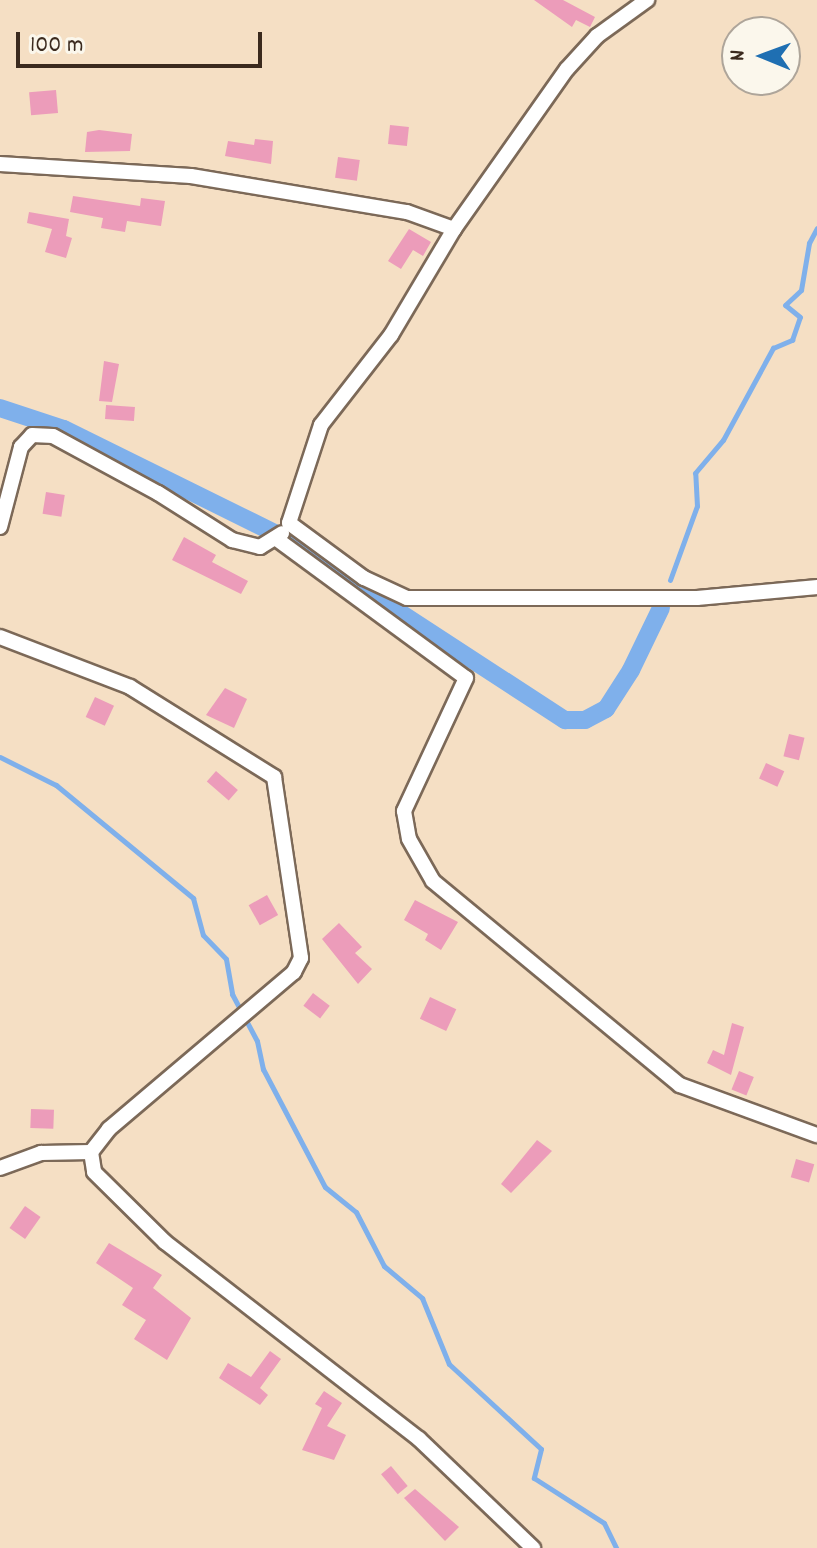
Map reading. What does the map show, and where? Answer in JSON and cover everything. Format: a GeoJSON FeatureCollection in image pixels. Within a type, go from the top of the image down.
{"type":"FeatureCollection","features":[{"type":"Feature","properties":{"kind":"street"},"geometry":{"type":"LineString","coordinates":[[0,527],[21,447],[32,435],[53,436],[158,493],[232,540],[260,547],[278,540],[289,523],[321,425],[391,335],[454,229],[567,69],[597,36],[647,0]]}},
{"type":"Feature","properties":{"kind":"street"},"geometry":{"type":"LineString","coordinates":[[0,164],[191,176],[407,212],[454,229]]}},
{"type":"Feature","properties":{"kind":"street"},"geometry":{"type":"LineString","coordinates":[[289,523],[364,578],[407,598],[697,598],[817,587]]}},
{"type":"Feature","properties":{"kind":"street"},"geometry":{"type":"LineString","coordinates":[[278,540],[466,678],[404,811],[409,839],[433,881],[680,1085],[817,1135]]}},
{"type":"Feature","properties":{"kind":"street"},"geometry":{"type":"LineString","coordinates":[[0,637],[130,687],[274,777],[301,958],[294,972],[109,1129],[91,1152],[94,1172],[106,1190],[165,1242],[419,1439],[533,1548]]}},
{"type":"Feature","properties":{"kind":"street"},"geometry":{"type":"LineString","coordinates":[[0,1168],[41,1153],[91,1152]]}},
{"type":"Feature","properties":{"kind":"building"},"geometry":{"type":"Polygon","coordinates":[[[534,0],[563,0],[595,17],[590,27],[576,20],[572,27],[534,0]]]}},
{"type":"Feature","properties":{"kind":"building"},"geometry":{"type":"Polygon","coordinates":[[[56,90],[58,113],[31,115],[29,92],[56,90]]]}},
{"type":"Feature","properties":{"kind":"building"},"geometry":{"type":"Polygon","coordinates":[[[390,125],[409,127],[407,146],[388,144],[390,125]]]}},
{"type":"Feature","properties":{"kind":"building"},"geometry":{"type":"Polygon","coordinates":[[[99,130],[132,134],[130,151],[85,152],[87,132],[99,130]]]}},
{"type":"Feature","properties":{"kind":"building"},"geometry":{"type":"Polygon","coordinates":[[[255,139],[273,141],[271,164],[225,156],[228,141],[254,145],[255,139]]]}},
{"type":"Feature","properties":{"kind":"building"},"geometry":{"type":"Polygon","coordinates":[[[338,157],[360,160],[357,181],[335,178],[338,157]]]}},
{"type":"Feature","properties":{"kind":"building"},"geometry":{"type":"Polygon","coordinates":[[[73,196],[140,206],[141,198],[165,201],[161,226],[127,221],[125,232],[101,228],[103,218],[70,212],[73,196]]]}},
{"type":"Feature","properties":{"kind":"building"},"geometry":{"type":"Polygon","coordinates":[[[29,212],[69,219],[66,236],[72,238],[66,258],[45,252],[52,229],[27,223],[29,212]]]}},
{"type":"Feature","properties":{"kind":"building"},"geometry":{"type":"Polygon","coordinates":[[[409,229],[431,242],[423,256],[413,250],[401,269],[388,261],[409,229]]]}},
{"type":"Feature","properties":{"kind":"building"},"geometry":{"type":"Polygon","coordinates":[[[104,361],[119,364],[112,402],[99,401],[104,361]]]}},
{"type":"Feature","properties":{"kind":"building"},"geometry":{"type":"Polygon","coordinates":[[[106,405],[135,407],[134,421],[105,419],[106,405]]]}},
{"type":"Feature","properties":{"kind":"building"},"geometry":{"type":"Polygon","coordinates":[[[46,492],[65,495],[61,517],[43,514],[46,492]]]}},
{"type":"Feature","properties":{"kind":"building"},"geometry":{"type":"Polygon","coordinates":[[[184,537],[216,555],[212,562],[248,581],[241,594],[172,560],[184,537]]]}},
{"type":"Feature","properties":{"kind":"building"},"geometry":{"type":"Polygon","coordinates":[[[225,688],[247,699],[234,728],[206,715],[225,688]]]}},
{"type":"Feature","properties":{"kind":"building"},"geometry":{"type":"Polygon","coordinates":[[[95,697],[114,706],[105,726],[86,717],[95,697]]]}},
{"type":"Feature","properties":{"kind":"building"},"geometry":{"type":"Polygon","coordinates":[[[789,734],[805,738],[799,760],[783,756],[789,734]]]}},
{"type":"Feature","properties":{"kind":"building"},"geometry":{"type":"Polygon","coordinates":[[[766,763],[784,771],[777,787],[759,779],[766,763]]]}},
{"type":"Feature","properties":{"kind":"building"},"geometry":{"type":"Polygon","coordinates":[[[216,771],[238,790],[229,801],[207,782],[216,771]]]}},
{"type":"Feature","properties":{"kind":"building"},"geometry":{"type":"Polygon","coordinates":[[[267,895],[278,915],[260,925],[249,905],[267,895]]]}},
{"type":"Feature","properties":{"kind":"building"},"geometry":{"type":"Polygon","coordinates":[[[415,900],[458,922],[441,950],[425,940],[428,934],[404,920],[415,900]]]}},
{"type":"Feature","properties":{"kind":"building"},"geometry":{"type":"Polygon","coordinates":[[[339,923],[362,947],[355,953],[372,969],[358,984],[322,939],[339,923]]]}},
{"type":"Feature","properties":{"kind":"building"},"geometry":{"type":"Polygon","coordinates":[[[313,993],[330,1006],[320,1018],[303,1006],[313,993]]]}},
{"type":"Feature","properties":{"kind":"building"},"geometry":{"type":"Polygon","coordinates":[[[430,997],[456,1009],[446,1031],[420,1019],[430,997]]]}},
{"type":"Feature","properties":{"kind":"building"},"geometry":{"type":"Polygon","coordinates":[[[732,1023],[744,1027],[731,1075],[707,1063],[713,1050],[724,1055],[732,1023]]]}},
{"type":"Feature","properties":{"kind":"building"},"geometry":{"type":"Polygon","coordinates":[[[739,1071],[754,1077],[746,1096],[732,1090],[739,1071]]]}},
{"type":"Feature","properties":{"kind":"building"},"geometry":{"type":"Polygon","coordinates":[[[31,1109],[54,1110],[53,1129],[30,1128],[31,1109]]]}},
{"type":"Feature","properties":{"kind":"building"},"geometry":{"type":"Polygon","coordinates":[[[537,1140],[552,1151],[511,1193],[501,1184],[537,1140]]]}},
{"type":"Feature","properties":{"kind":"building"},"geometry":{"type":"Polygon","coordinates":[[[796,1159],[814,1164],[809,1183],[791,1177],[796,1159]]]}},
{"type":"Feature","properties":{"kind":"building"},"geometry":{"type":"Polygon","coordinates":[[[25,1206],[41,1217],[25,1239],[10,1228],[25,1206]]]}},
{"type":"Feature","properties":{"kind":"building"},"geometry":{"type":"Polygon","coordinates":[[[109,1243],[162,1275],[153,1288],[191,1318],[167,1360],[134,1339],[146,1320],[122,1305],[133,1288],[96,1263],[109,1243]]]}},
{"type":"Feature","properties":{"kind":"building"},"geometry":{"type":"Polygon","coordinates":[[[270,1351],[281,1359],[260,1388],[268,1395],[260,1405],[219,1378],[228,1363],[251,1377],[270,1351]]]}},
{"type":"Feature","properties":{"kind":"building"},"geometry":{"type":"Polygon","coordinates":[[[324,1391],[342,1403],[327,1426],[346,1435],[334,1460],[302,1450],[322,1408],[315,1404],[324,1391]]]}},
{"type":"Feature","properties":{"kind":"building"},"geometry":{"type":"Polygon","coordinates":[[[391,1466],[408,1486],[398,1494],[381,1474],[391,1466]]]}},
{"type":"Feature","properties":{"kind":"building"},"geometry":{"type":"Polygon","coordinates":[[[415,1489],[459,1527],[445,1541],[404,1498],[415,1489]]]}},
{"type":"Feature","properties":{"kind":"waterway"},"geometry":{"type":"LineString","coordinates":[[670,580],[697,506],[695,473],[723,440],[773,348],[792,340],[800,317],[785,305],[801,290],[809,243],[817,228]]}},
{"type":"Feature","properties":{"kind":"waterway"},"geometry":{"type":"LineString","coordinates":[[0,408],[64,429],[287,539],[565,720],[585,720],[606,709],[631,670],[661,608]]}},
{"type":"Feature","properties":{"kind":"waterway"},"geometry":{"type":"LineString","coordinates":[[0,757],[56,785],[193,898],[203,935],[226,959],[232,994],[257,1041],[263,1069],[325,1187],[356,1212],[384,1266],[422,1298],[449,1364],[541,1449],[534,1478],[604,1523],[616,1548]]}}]}
